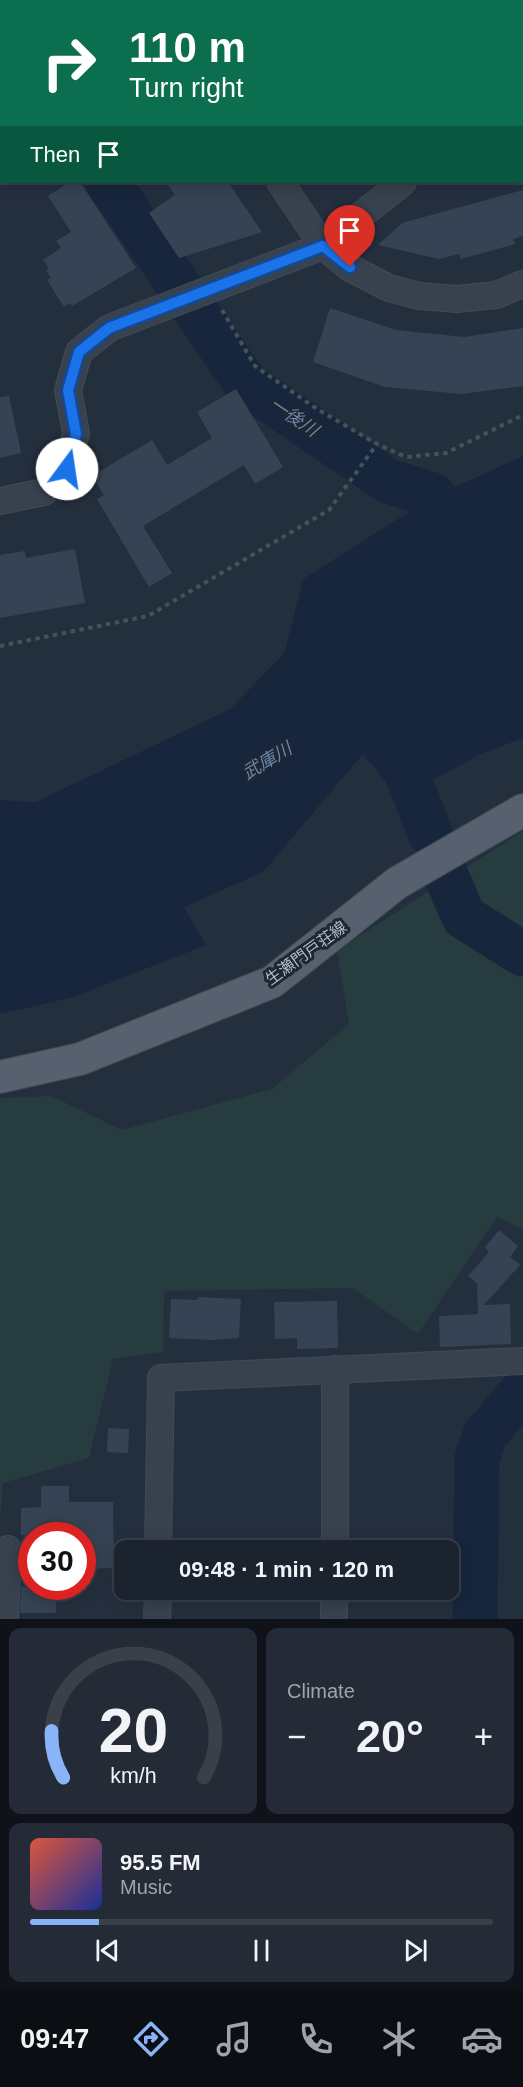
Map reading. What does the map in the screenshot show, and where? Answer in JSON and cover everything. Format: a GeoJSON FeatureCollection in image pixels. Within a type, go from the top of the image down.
{"type":"FeatureCollection","features":[{"type":"Feature","properties":{"kind":"main road","name":"生瀬門戸荘線"},"geometry":{"type":"LineString","coordinates":[[0,1077],[80,1059],[272,982],[397,883],[523,810]]}},
{"type":"Feature","properties":{"kind":"street"},"geometry":{"type":"LineString","coordinates":[[281,183],[323,246],[350,267],[389,288],[419,296],[457,299],[496,295],[523,284]]}},
{"type":"Feature","properties":{"kind":"street"},"geometry":{"type":"LineString","coordinates":[[0,501],[44,492],[67,469],[76,434],[68,390],[79,352],[109,328],[323,246],[402,183]]}},
{"type":"Feature","properties":{"kind":"street"},"geometry":{"type":"LineString","coordinates":[[159,1540],[161,1378],[523,1361]]}},
{"type":"Feature","properties":{"kind":"street"},"geometry":{"type":"LineString","coordinates":[[334,1540],[335,1369]]}},
{"type":"Feature","properties":{"kind":"street"},"geometry":{"type":"LineString","coordinates":[[5,1619],[8,1549]]}},
{"type":"Feature","properties":{"kind":"street"},"geometry":{"type":"LineString","coordinates":[[157,1619],[158,1600]]}},
{"type":"Feature","properties":{"kind":"street"},"geometry":{"type":"LineString","coordinates":[[334,1600],[334,1619]]}},
{"type":"Feature","properties":{"kind":"path"},"geometry":{"type":"LineString","coordinates":[[205,291],[255,366],[317,409],[377,444],[406,457],[446,453],[523,415]]}},
{"type":"Feature","properties":{"kind":"path"},"geometry":{"type":"LineString","coordinates":[[0,646],[148,616],[329,510],[377,444]]}},
{"type":"Feature","properties":{"kind":"green space"},"geometry":{"type":"Polygon","coordinates":[[[523,831],[523,1229],[497,1217],[418,1334],[353,1288],[164,1291],[163,1352],[113,1359],[89,1458],[3,1483],[0,1519],[0,1098],[51,1096],[122,1130],[272,1089],[349,1024],[337,950],[523,831]]]}},
{"type":"Feature","properties":{"kind":"water","name":"武庫川"},"geometry":{"type":"Polygon","coordinates":[[[523,456],[523,738],[481,754],[399,798],[363,754],[263,872],[184,907],[206,945],[74,997],[0,1014],[0,800],[36,802],[230,709],[284,654],[303,579],[433,497],[523,456]]]}},
{"type":"Feature","properties":{"kind":"building"},"geometry":{"type":"Polygon","coordinates":[[[68,183],[81,183],[136,268],[72,306],[70,303],[64,307],[47,280],[51,278],[46,270],[49,268],[43,260],[61,248],[56,241],[71,232],[48,196],[68,183]]]}},
{"type":"Feature","properties":{"kind":"building"},"geometry":{"type":"Polygon","coordinates":[[[167,183],[229,183],[262,232],[179,258],[149,213],[175,195],[167,183]]]}},
{"type":"Feature","properties":{"kind":"building"},"geometry":{"type":"Polygon","coordinates":[[[523,190],[523,236],[513,239],[515,244],[461,259],[459,254],[439,259],[378,245],[402,223],[523,190]]]}},
{"type":"Feature","properties":{"kind":"building"},"geometry":{"type":"Polygon","coordinates":[[[330,308],[396,330],[464,337],[523,328],[523,386],[461,394],[385,387],[313,362],[330,308]]]}},
{"type":"Feature","properties":{"kind":"building"},"geometry":{"type":"Polygon","coordinates":[[[236,389],[283,467],[255,484],[244,465],[143,526],[172,573],[149,587],[97,499],[104,495],[92,476],[152,440],[167,465],[212,438],[197,412],[236,389]]]}},
{"type":"Feature","properties":{"kind":"building"},"geometry":{"type":"Polygon","coordinates":[[[9,396],[21,453],[0,458],[0,397],[9,396]]]}},
{"type":"Feature","properties":{"kind":"building"},"geometry":{"type":"Polygon","coordinates":[[[75,549],[85,603],[0,618],[0,555],[25,551],[26,558],[75,549]]]}},
{"type":"Feature","properties":{"kind":"building"},"geometry":{"type":"Polygon","coordinates":[[[499,1230],[518,1246],[510,1257],[520,1265],[484,1305],[510,1304],[511,1344],[440,1347],[439,1316],[478,1314],[477,1283],[468,1276],[489,1252],[485,1247],[499,1230]]]}},
{"type":"Feature","properties":{"kind":"building"},"geometry":{"type":"Polygon","coordinates":[[[198,1297],[241,1299],[239,1338],[212,1340],[169,1338],[171,1299],[197,1300],[198,1297]]]}},
{"type":"Feature","properties":{"kind":"building"},"geometry":{"type":"Polygon","coordinates":[[[337,1301],[338,1348],[297,1349],[297,1338],[275,1339],[274,1302],[337,1301]]]}},
{"type":"Feature","properties":{"kind":"building"},"geometry":{"type":"Polygon","coordinates":[[[108,1428],[129,1429],[128,1453],[107,1452],[108,1428]]]}},
{"type":"Feature","properties":{"kind":"building"},"geometry":{"type":"Polygon","coordinates":[[[41,1486],[69,1486],[69,1502],[113,1502],[114,1568],[96,1569],[96,1522],[21,1522],[21,1508],[41,1507],[41,1486]]]}},
{"type":"Feature","properties":{"kind":"building"},"geometry":{"type":"Polygon","coordinates":[[[20,1600],[56,1600],[56,1613],[20,1613],[20,1600]]]}},
{"type":"Feature","properties":{"kind":"waterway","name":"一後川"},"geometry":{"type":"LineString","coordinates":[[109,183],[246,384],[388,481],[433,495],[454,556]]}},
{"type":"Feature","properties":{"kind":"waterway"},"geometry":{"type":"LineString","coordinates":[[391,732],[430,833]]}},
{"type":"Feature","properties":{"kind":"waterway"},"geometry":{"type":"LineString","coordinates":[[444,871],[464,917],[523,954]]}},
{"type":"Feature","properties":{"kind":"waterway"},"geometry":{"type":"LineString","coordinates":[[475,1619],[477,1459],[485,1435],[523,1390]]}},
{"type":"Feature","properties":{"kind":"route"},"geometry":{"type":"LineString","coordinates":[[67,469],[76,434],[68,390],[79,352],[109,328],[323,246],[350,267]]}}]}
